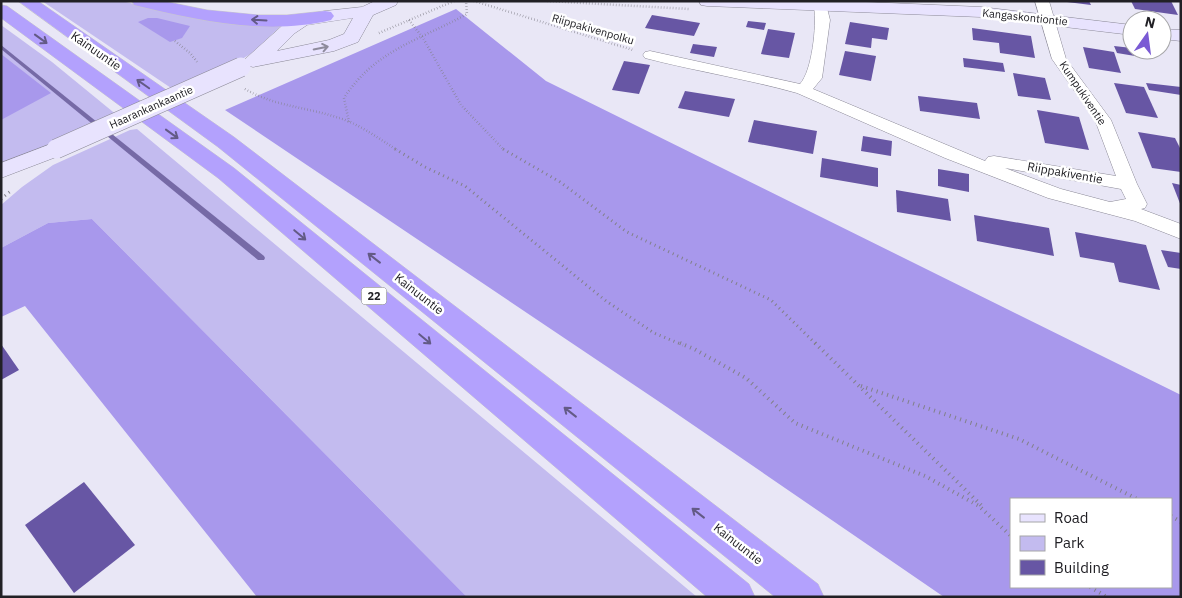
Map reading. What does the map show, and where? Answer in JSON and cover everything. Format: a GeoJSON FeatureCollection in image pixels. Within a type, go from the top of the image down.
{"type":"FeatureCollection","features":[{"type":"Feature","properties":{"kind":"highway","name":"Kainuuntie"},"geometry":{"type":"LineString","coordinates":[[26,1],[226,142],[805,597]]}},
{"type":"Feature","properties":{"kind":"highway"},"geometry":{"type":"LineString","coordinates":[[140,1],[181,11],[224,18],[275,21],[325,16]]}},
{"type":"Feature","properties":{"kind":"highway","name":"Kainuuntie"},"geometry":{"type":"LineString","coordinates":[[1,10],[226,173],[736,597]]}},
{"type":"Feature","properties":{"kind":"street","name":"Haarankankaantie"},"geometry":{"type":"LineString","coordinates":[[248,64],[301,21],[325,16],[366,12],[390,1]]}},
{"type":"Feature","properties":{"kind":"street","name":"Kangaskontiontie"},"geometry":{"type":"LineString","coordinates":[[707,1],[981,12],[1122,29]]}},
{"type":"Feature","properties":{"kind":"street","name":"Kumpukiventie"},"geometry":{"type":"LineString","coordinates":[[1042,1],[1059,59],[1103,120],[1128,184]]}},
{"type":"Feature","properties":{"kind":"street"},"geometry":{"type":"LineString","coordinates":[[803,90],[814,78],[824,20],[821,7]]}},
{"type":"Feature","properties":{"kind":"street","name":"Haarankankaantie"},"geometry":{"type":"LineString","coordinates":[[1,171],[51,152],[248,64],[334,45],[351,38],[366,12]]}},
{"type":"Feature","properties":{"kind":"street"},"geometry":{"type":"LineString","coordinates":[[325,16],[348,19],[355,23],[357,29]]}},
{"type":"Feature","properties":{"kind":"street","name":"Riippakiventie"},"geometry":{"type":"LineString","coordinates":[[650,55],[775,82],[803,90],[951,154],[1055,194],[1141,216],[1181,232]]}},
{"type":"Feature","properties":{"kind":"street","name":"Haarankankaantie"},"geometry":{"type":"LineString","coordinates":[[1,183],[51,152]]}},
{"type":"Feature","properties":{"kind":"street","name":"Riippakiventie"},"geometry":{"type":"LineString","coordinates":[[951,154],[1128,184],[1138,204],[1109,208]]}},
{"type":"Feature","properties":{"kind":"path"},"geometry":{"type":"LineString","coordinates":[[375,36],[454,1]]}},
{"type":"Feature","properties":{"kind":"path"},"geometry":{"type":"LineString","coordinates":[[350,123],[344,98],[354,82],[369,67],[467,14],[466,1]]}},
{"type":"Feature","properties":{"kind":"path","name":"Riippakivenpolku"},"geometry":{"type":"LineString","coordinates":[[474,1],[650,55]]}},
{"type":"Feature","properties":{"kind":"path"},"geometry":{"type":"LineString","coordinates":[[409,20],[423,38],[460,105],[503,149],[560,182],[626,232],[771,300],[1010,534]]}},
{"type":"Feature","properties":{"kind":"path"},"geometry":{"type":"LineString","coordinates":[[175,41],[200,64]]}},
{"type":"Feature","properties":{"kind":"path"},"geometry":{"type":"LineString","coordinates":[[243,88],[260,98],[297,109],[337,117],[425,167],[465,186],[606,301],[654,333],[694,349],[746,378],[795,423],[925,476],[979,506],[1010,534]]}},
{"type":"Feature","properties":{"kind":"path"},"geometry":{"type":"LineString","coordinates":[[860,386],[1019,439],[1135,498]]}},
{"type":"Feature","properties":{"kind":"path"},"geometry":{"type":"LineString","coordinates":[[1092,588],[1106,597]]}},
{"type":"Feature","properties":{"kind":"green space"},"geometry":{"type":"Polygon","coordinates":[[[42,1],[122,1],[176,14],[283,24],[252,53],[234,64],[174,90],[42,1]]]}},
{"type":"Feature","properties":{"kind":"green space"},"geometry":{"type":"Polygon","coordinates":[[[1,25],[52,62],[118,116],[1,165],[1,25]]]}},
{"type":"Feature","properties":{"kind":"green space"},"geometry":{"type":"Polygon","coordinates":[[[137,129],[697,597],[467,597],[92,219],[48,223],[1,248],[1,205],[53,165],[130,130],[137,129]]]}},
{"type":"Feature","properties":{"kind":"shaded area"},"geometry":{"type":"Polygon","coordinates":[[[456,9],[546,81],[1181,395],[1181,597],[944,597],[661,403],[225,110],[456,9]]]}},
{"type":"Feature","properties":{"kind":"shaded area"},"geometry":{"type":"Polygon","coordinates":[[[148,18],[157,18],[190,26],[182,38],[170,42],[138,22],[148,18]]]}},
{"type":"Feature","properties":{"kind":"shaded area"},"geometry":{"type":"Polygon","coordinates":[[[1,54],[51,93],[1,120],[1,54]]]}},
{"type":"Feature","properties":{"kind":"shaded area"},"geometry":{"type":"Polygon","coordinates":[[[92,219],[467,597],[257,597],[25,306],[1,317],[1,248],[48,223],[92,219]]]}},
{"type":"Feature","properties":{"kind":"building"},"geometry":{"type":"Polygon","coordinates":[[[1089,1],[1091,5],[1067,2],[1089,1]]]}},
{"type":"Feature","properties":{"kind":"building"},"geometry":{"type":"Polygon","coordinates":[[[1131,1],[1171,1],[1178,15],[1172,14],[1172,10],[1135,9],[1131,1]]]}},
{"type":"Feature","properties":{"kind":"building"},"geometry":{"type":"Polygon","coordinates":[[[652,15],[700,23],[694,36],[645,28],[652,15]]]}},
{"type":"Feature","properties":{"kind":"building"},"geometry":{"type":"Polygon","coordinates":[[[748,21],[766,23],[764,30],[746,27],[748,21]]]}},
{"type":"Feature","properties":{"kind":"building"},"geometry":{"type":"Polygon","coordinates":[[[850,22],[889,28],[887,40],[872,38],[871,48],[845,44],[850,22]]]}},
{"type":"Feature","properties":{"kind":"building"},"geometry":{"type":"Polygon","coordinates":[[[972,28],[1031,36],[1035,58],[1000,53],[999,43],[973,40],[972,28]]]}},
{"type":"Feature","properties":{"kind":"building"},"geometry":{"type":"Polygon","coordinates":[[[768,29],[795,33],[789,58],[761,54],[768,29]]]}},
{"type":"Feature","properties":{"kind":"building"},"geometry":{"type":"Polygon","coordinates":[[[693,44],[717,47],[714,57],[690,53],[693,44]]]}},
{"type":"Feature","properties":{"kind":"building"},"geometry":{"type":"Polygon","coordinates":[[[1114,46],[1122,47],[1122,54],[1117,53],[1114,46]]]}},
{"type":"Feature","properties":{"kind":"building"},"geometry":{"type":"Polygon","coordinates":[[[1083,47],[1114,52],[1121,73],[1089,68],[1083,47]]]}},
{"type":"Feature","properties":{"kind":"building"},"geometry":{"type":"Polygon","coordinates":[[[845,51],[876,56],[871,81],[839,75],[845,51]]]}},
{"type":"Feature","properties":{"kind":"building"},"geometry":{"type":"Polygon","coordinates":[[[963,58],[1003,63],[1005,72],[964,67],[963,58]]]}},
{"type":"Feature","properties":{"kind":"building"},"geometry":{"type":"Polygon","coordinates":[[[624,61],[650,65],[639,94],[612,90],[624,61]]]}},
{"type":"Feature","properties":{"kind":"building"},"geometry":{"type":"Polygon","coordinates":[[[1013,73],[1045,78],[1051,100],[1018,96],[1013,73]]]}},
{"type":"Feature","properties":{"kind":"building"},"geometry":{"type":"Polygon","coordinates":[[[1114,83],[1144,87],[1158,118],[1126,113],[1114,83]]]}},
{"type":"Feature","properties":{"kind":"building"},"geometry":{"type":"Polygon","coordinates":[[[1146,83],[1181,87],[1181,95],[1149,90],[1146,83]]]}},
{"type":"Feature","properties":{"kind":"building"},"geometry":{"type":"Polygon","coordinates":[[[685,91],[735,99],[729,117],[678,108],[685,91]]]}},
{"type":"Feature","properties":{"kind":"building"},"geometry":{"type":"Polygon","coordinates":[[[918,96],[977,103],[980,119],[920,111],[918,96]]]}},
{"type":"Feature","properties":{"kind":"building"},"geometry":{"type":"Polygon","coordinates":[[[1037,110],[1079,117],[1089,150],[1045,143],[1037,110]]]}},
{"type":"Feature","properties":{"kind":"building"},"geometry":{"type":"Polygon","coordinates":[[[754,120],[817,131],[813,154],[748,142],[754,120]]]}},
{"type":"Feature","properties":{"kind":"building"},"geometry":{"type":"Polygon","coordinates":[[[1138,132],[1175,138],[1181,150],[1181,172],[1152,168],[1138,132]]]}},
{"type":"Feature","properties":{"kind":"building"},"geometry":{"type":"Polygon","coordinates":[[[863,136],[892,141],[891,156],[861,151],[863,136]]]}},
{"type":"Feature","properties":{"kind":"building"},"geometry":{"type":"Polygon","coordinates":[[[822,158],[878,168],[878,187],[820,177],[822,158]]]}},
{"type":"Feature","properties":{"kind":"building"},"geometry":{"type":"Polygon","coordinates":[[[938,169],[969,174],[969,192],[938,186],[938,169]]]}},
{"type":"Feature","properties":{"kind":"building"},"geometry":{"type":"Polygon","coordinates":[[[1172,183],[1181,185],[1181,206],[1172,183]]]}},
{"type":"Feature","properties":{"kind":"building"},"geometry":{"type":"Polygon","coordinates":[[[896,190],[948,199],[951,221],[897,212],[896,190]]]}},
{"type":"Feature","properties":{"kind":"building"},"geometry":{"type":"Polygon","coordinates":[[[974,215],[1049,228],[1054,256],[977,241],[974,215]]]}},
{"type":"Feature","properties":{"kind":"building"},"geometry":{"type":"Polygon","coordinates":[[[1075,232],[1146,245],[1160,290],[1119,282],[1114,263],[1080,257],[1075,232]]]}},
{"type":"Feature","properties":{"kind":"building"},"geometry":{"type":"Polygon","coordinates":[[[1161,250],[1181,253],[1181,269],[1168,267],[1161,250]]]}},
{"type":"Feature","properties":{"kind":"building"},"geometry":{"type":"Polygon","coordinates":[[[1,344],[19,370],[1,380],[1,344]]]}},
{"type":"Feature","properties":{"kind":"building"},"geometry":{"type":"Polygon","coordinates":[[[84,482],[135,545],[74,593],[25,525],[84,482]]]}},
{"type":"Feature","properties":{"kind":"waterway"},"geometry":{"type":"LineString","coordinates":[[1,46],[261,258]]}}]}
